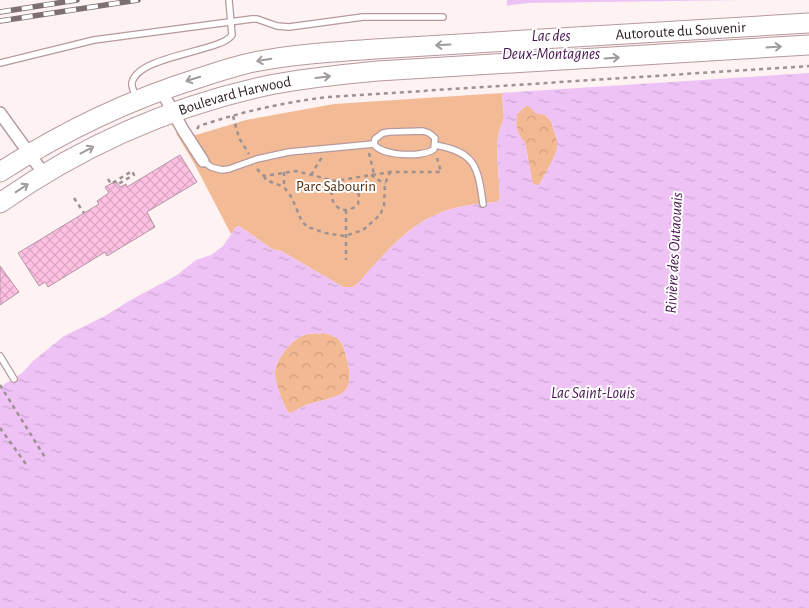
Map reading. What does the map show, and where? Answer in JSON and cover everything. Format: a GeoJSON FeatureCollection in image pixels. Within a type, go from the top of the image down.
{"type":"FeatureCollection","features":[{"type":"Feature","properties":{"kind":"highway","name":"Autoroute du Souvenir"},"geometry":{"type":"LineString","coordinates":[[492,42],[809,23]]}},
{"type":"Feature","properties":{"kind":"highway","name":"Boulevard Harwood"},"geometry":{"type":"LineString","coordinates":[[0,172],[28,153],[94,118],[161,90],[243,65],[290,56],[492,42]]}},
{"type":"Feature","properties":{"kind":"highway","name":"Autoroute du Souvenir"},"geometry":{"type":"LineString","coordinates":[[493,65],[809,45]]}},
{"type":"Feature","properties":{"kind":"highway","name":"Boulevard Harwood"},"geometry":{"type":"LineString","coordinates":[[0,203],[44,174],[119,134],[231,94],[302,80],[378,71],[493,65]]}},
{"type":"Feature","properties":{"kind":"street"},"geometry":{"type":"LineString","coordinates":[[161,90],[203,161]]}},
{"type":"Feature","properties":{"kind":"street"},"geometry":{"type":"LineString","coordinates":[[0,113],[44,174]]}},
{"type":"Feature","properties":{"kind":"lane"},"geometry":{"type":"LineString","coordinates":[[137,100],[132,85],[139,72],[156,63],[229,39],[232,35],[230,0]]}},
{"type":"Feature","properties":{"kind":"lane"},"geometry":{"type":"LineString","coordinates":[[0,63],[94,40],[232,21],[257,19],[277,26],[289,27],[363,17],[443,17]]}},
{"type":"Feature","properties":{"kind":"lane"},"geometry":{"type":"LineString","coordinates":[[423,132],[435,138],[434,149],[430,153],[424,154],[384,152],[374,144],[375,139],[383,133],[423,132]]}},
{"type":"Feature","properties":{"kind":"lane"},"geometry":{"type":"LineString","coordinates":[[203,161],[211,167],[222,170],[257,159],[289,152],[374,144]]}},
{"type":"Feature","properties":{"kind":"lane"},"geometry":{"type":"LineString","coordinates":[[435,145],[461,152],[469,157],[477,173],[483,204]]}},
{"type":"Feature","properties":{"kind":"lane"},"geometry":{"type":"LineString","coordinates":[[0,356],[14,379]]}},
{"type":"Feature","properties":{"kind":"path","name":"Boulevard Harwood"},"geometry":{"type":"LineString","coordinates":[[196,131],[199,126],[233,115],[308,100],[809,66]]}},
{"type":"Feature","properties":{"kind":"path"},"geometry":{"type":"LineString","coordinates":[[233,115],[239,138],[250,155]]}},
{"type":"Feature","properties":{"kind":"path"},"geometry":{"type":"LineString","coordinates":[[369,153],[372,174],[384,184]]}},
{"type":"Feature","properties":{"kind":"path"},"geometry":{"type":"LineString","coordinates":[[264,176],[296,171],[333,181],[390,172],[441,172],[437,157]]}},
{"type":"Feature","properties":{"kind":"path"},"geometry":{"type":"LineString","coordinates":[[311,175],[322,158]]}},
{"type":"Feature","properties":{"kind":"path"},"geometry":{"type":"LineString","coordinates":[[256,168],[266,180],[284,187],[292,198],[302,222],[308,227],[325,233],[346,236],[362,230],[380,214],[384,206],[384,184],[390,172]]}},
{"type":"Feature","properties":{"kind":"path"},"geometry":{"type":"LineString","coordinates":[[108,180],[111,184],[132,171],[134,175],[118,184]]}},
{"type":"Feature","properties":{"kind":"path"},"geometry":{"type":"LineString","coordinates":[[284,172],[284,187]]}},
{"type":"Feature","properties":{"kind":"path"},"geometry":{"type":"LineString","coordinates":[[331,191],[336,191],[346,185],[354,187],[358,190],[358,204],[351,210],[336,206],[331,191],[333,181]]}},
{"type":"Feature","properties":{"kind":"path"},"geometry":{"type":"LineString","coordinates":[[74,198],[84,213]]}},
{"type":"Feature","properties":{"kind":"path"},"geometry":{"type":"LineString","coordinates":[[346,210],[346,260]]}},
{"type":"Feature","properties":{"kind":"path"},"geometry":{"type":"LineString","coordinates":[[0,385],[46,458]]}},
{"type":"Feature","properties":{"kind":"path"},"geometry":{"type":"LineString","coordinates":[[0,428],[26,464]]}},
{"type":"Feature","properties":{"kind":"green space","name":"Parc Sabourin"},"geometry":{"type":"Polygon","coordinates":[[[502,93],[504,118],[498,134],[497,154],[500,198],[497,202],[451,209],[425,220],[394,244],[359,283],[353,287],[343,287],[281,251],[272,249],[239,226],[231,234],[176,133],[196,135],[246,120],[334,104],[502,93]]]}},
{"type":"Feature","properties":{"kind":"green space"},"geometry":{"type":"Polygon","coordinates":[[[527,105],[545,115],[551,121],[557,140],[557,149],[553,160],[539,185],[533,185],[525,143],[519,135],[516,125],[517,114],[527,105]]]}},
{"type":"Feature","properties":{"kind":"green space"},"geometry":{"type":"Polygon","coordinates":[[[324,333],[335,337],[343,345],[350,373],[346,390],[291,413],[288,412],[279,392],[275,375],[279,359],[292,343],[302,336],[324,333]]]}},
{"type":"Feature","properties":{"kind":"water","name":"Lac Saint-Louis"},"geometry":{"type":"Polygon","coordinates":[[[507,0],[809,0],[809,608],[0,608],[0,387],[22,373],[33,361],[64,336],[105,316],[177,275],[196,260],[211,255],[223,246],[236,227],[239,226],[272,249],[281,251],[343,287],[353,287],[394,244],[425,220],[451,209],[497,202],[500,198],[497,154],[498,134],[504,118],[502,93],[507,0]],[[527,105],[517,114],[516,125],[519,135],[525,143],[533,184],[539,185],[553,160],[557,149],[557,140],[551,121],[545,115],[537,114],[527,105]],[[324,333],[302,336],[287,348],[279,359],[275,375],[279,392],[288,412],[291,413],[346,390],[350,373],[343,344],[335,337],[324,333]]]}},
{"type":"Feature","properties":{"kind":"pier","name":"Lac des Deux-Montagnes"},"geometry":{"type":"Polygon","coordinates":[[[809,0],[809,73],[499,93],[505,6],[528,3],[809,0]]]}},
{"type":"Feature","properties":{"kind":"building"},"geometry":{"type":"Polygon","coordinates":[[[180,155],[197,182],[147,212],[155,227],[107,256],[105,252],[48,287],[45,282],[39,286],[18,253],[99,204],[97,201],[109,193],[105,187],[116,181],[120,187],[126,184],[127,187],[180,155]]]}},
{"type":"Feature","properties":{"kind":"building"},"geometry":{"type":"Polygon","coordinates":[[[0,266],[19,292],[0,305],[0,266]]]}},
{"type":"Feature","properties":{"kind":"railway"},"geometry":{"type":"LineString","coordinates":[[0,12],[77,0]]}},
{"type":"Feature","properties":{"kind":"railway"},"geometry":{"type":"LineString","coordinates":[[0,21],[138,0]]}},
{"type":"Feature","properties":{"kind":"water label","name":"Rivière des Outaouais"},"geometry":{"type":"Point","coordinates":[674,253]}}]}
